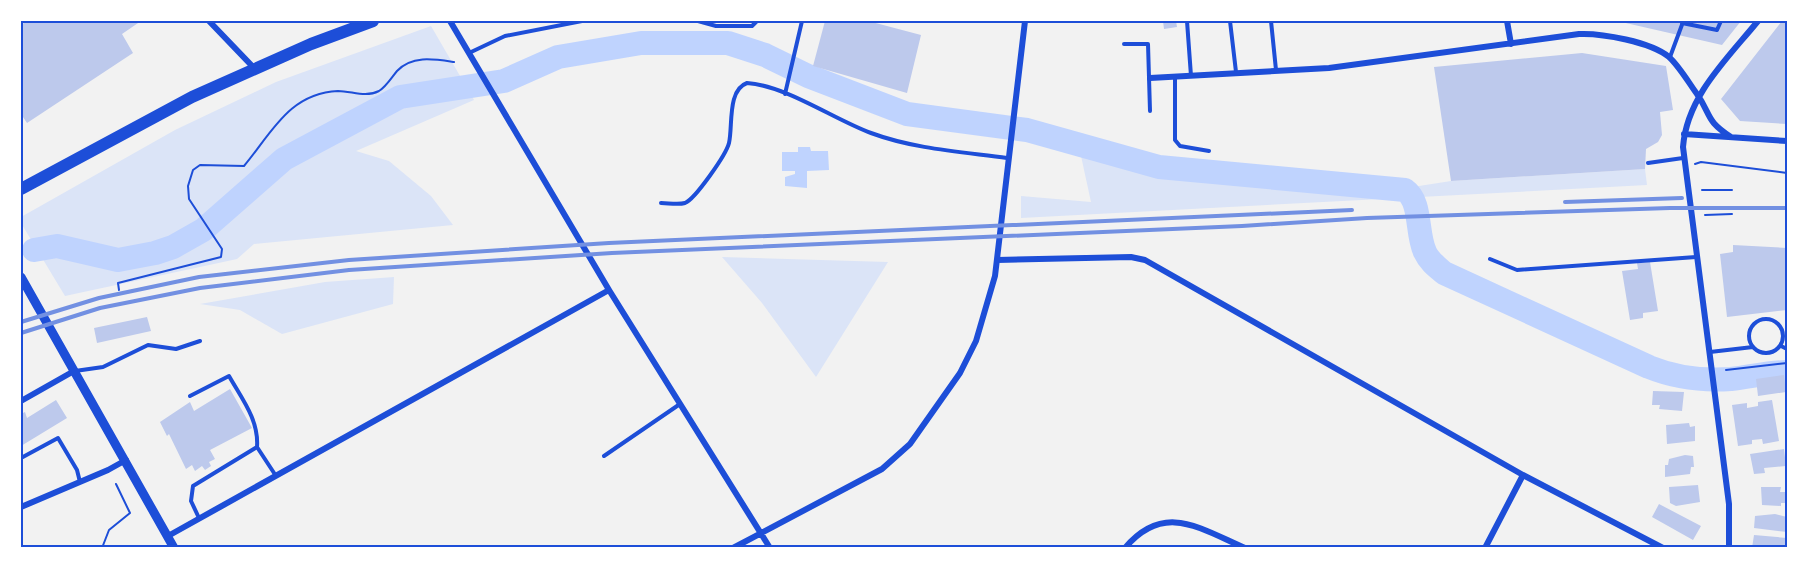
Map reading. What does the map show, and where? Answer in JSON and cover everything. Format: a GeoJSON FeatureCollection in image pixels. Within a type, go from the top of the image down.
{"type":"FeatureCollection","features":[{"type":"Feature","properties":{"kind":"main road"},"geometry":{"type":"LineString","coordinates":[[21,189],[192,97],[254,68],[374,21]]}},
{"type":"Feature","properties":{"kind":"street"},"geometry":{"type":"LineString","coordinates":[[209,21],[254,68]]}},
{"type":"Feature","properties":{"kind":"street"},"geometry":{"type":"LineString","coordinates":[[450,21],[491,94],[609,290],[770,548]]}},
{"type":"Feature","properties":{"kind":"street"},"geometry":{"type":"LineString","coordinates":[[733,548],[882,469],[910,444],[951,389],[968,358],[986,309],[997,260],[1007,158],[1025,21]]}},
{"type":"Feature","properties":{"kind":"street"},"geometry":{"type":"LineString","coordinates":[[1508,21],[1511,44]]}},
{"type":"Feature","properties":{"kind":"street"},"geometry":{"type":"LineString","coordinates":[[1729,548],[1729,504],[1683,158],[1684,134],[1687,120],[1699,96],[1758,21]]}},
{"type":"Feature","properties":{"kind":"street"},"geometry":{"type":"LineString","coordinates":[[1150,78],[1343,67],[1579,34],[1595,34],[1651,47],[1669,57],[1699,96],[1706,114],[1717,128],[1731,137]]}},
{"type":"Feature","properties":{"kind":"street"},"geometry":{"type":"LineString","coordinates":[[1684,134],[1787,141]]}},
{"type":"Feature","properties":{"kind":"street"},"geometry":{"type":"LineString","coordinates":[[997,260],[1131,257],[1145,260],[1522,475],[1663,548]]}},
{"type":"Feature","properties":{"kind":"street"},"geometry":{"type":"LineString","coordinates":[[21,277],[174,548]]}},
{"type":"Feature","properties":{"kind":"street"},"geometry":{"type":"LineString","coordinates":[[168,536],[609,290]]}},
{"type":"Feature","properties":{"kind":"street"},"geometry":{"type":"LineString","coordinates":[[21,401],[74,371]]}},
{"type":"Feature","properties":{"kind":"street"},"geometry":{"type":"LineString","coordinates":[[21,507],[80,483],[126,460]]}},
{"type":"Feature","properties":{"kind":"street"},"geometry":{"type":"LineString","coordinates":[[1485,548],[1522,475]]}},
{"type":"Feature","properties":{"kind":"street"},"geometry":{"type":"LineString","coordinates":[[1125,548],[1146,527],[1165,522],[1191,525],[1245,548]]}},
{"type":"Feature","properties":{"kind":"lane"},"geometry":{"type":"LineString","coordinates":[[468,54],[505,36],[582,21]]}},
{"type":"Feature","properties":{"kind":"lane"},"geometry":{"type":"LineString","coordinates":[[698,21],[716,26],[752,27],[757,21]]}},
{"type":"Feature","properties":{"kind":"lane"},"geometry":{"type":"LineString","coordinates":[[785,94],[802,21]]}},
{"type":"Feature","properties":{"kind":"lane"},"geometry":{"type":"LineString","coordinates":[[1187,21],[1191,76]]}},
{"type":"Feature","properties":{"kind":"lane"},"geometry":{"type":"LineString","coordinates":[[1230,21],[1236,73]]}},
{"type":"Feature","properties":{"kind":"lane"},"geometry":{"type":"LineString","coordinates":[[1271,21],[1276,71]]}},
{"type":"Feature","properties":{"kind":"lane"},"geometry":{"type":"LineString","coordinates":[[1669,57],[1683,22],[1718,30],[1721,21]]}},
{"type":"Feature","properties":{"kind":"lane"},"geometry":{"type":"LineString","coordinates":[[1124,44],[1148,44],[1150,111]]}},
{"type":"Feature","properties":{"kind":"lane"},"geometry":{"type":"LineString","coordinates":[[1175,76],[1175,140],[1180,146],[1209,152]]}},
{"type":"Feature","properties":{"kind":"lane"},"geometry":{"type":"LineString","coordinates":[[661,203],[677,204],[691,199],[723,156],[729,144],[735,96],[741,85],[753,84],[785,94],[889,139],[1007,158]]}},
{"type":"Feature","properties":{"kind":"lane"},"geometry":{"type":"LineString","coordinates":[[1648,163],[1683,158]]}},
{"type":"Feature","properties":{"kind":"lane"},"geometry":{"type":"LineString","coordinates":[[1490,259],[1517,270],[1696,257]]}},
{"type":"Feature","properties":{"kind":"lane"},"geometry":{"type":"LineString","coordinates":[[1766,319],[1781,327],[1784,338],[1781,346],[1774,352],[1764,354],[1753,347],[1749,338],[1751,327],[1766,319]]}},
{"type":"Feature","properties":{"kind":"lane"},"geometry":{"type":"LineString","coordinates":[[74,371],[103,367],[148,345],[176,349],[200,341]]}},
{"type":"Feature","properties":{"kind":"lane"},"geometry":{"type":"LineString","coordinates":[[1781,346],[1787,349]]}},
{"type":"Feature","properties":{"kind":"lane"},"geometry":{"type":"LineString","coordinates":[[1709,352],[1753,347]]}},
{"type":"Feature","properties":{"kind":"lane"},"geometry":{"type":"LineString","coordinates":[[190,396],[229,376],[254,420],[258,431],[257,447],[276,476]]}},
{"type":"Feature","properties":{"kind":"lane"},"geometry":{"type":"LineString","coordinates":[[604,456],[680,403]]}},
{"type":"Feature","properties":{"kind":"lane"},"geometry":{"type":"LineString","coordinates":[[21,457],[58,438],[76,470],[80,483]]}},
{"type":"Feature","properties":{"kind":"lane"},"geometry":{"type":"LineString","coordinates":[[200,518],[191,501],[193,486],[257,447]]}},
{"type":"Feature","properties":{"kind":"path"},"geometry":{"type":"LineString","coordinates":[[119,290],[118,284],[221,257],[222,249],[218,241],[189,199],[188,186],[193,170],[200,165],[244,166],[275,123],[298,104],[337,91],[368,95],[380,90],[400,68],[418,59],[454,62]]}},
{"type":"Feature","properties":{"kind":"path"},"geometry":{"type":"LineString","coordinates":[[1695,164],[1701,162],[1787,173]]}},
{"type":"Feature","properties":{"kind":"path"},"geometry":{"type":"LineString","coordinates":[[1702,190],[1732,190]]}},
{"type":"Feature","properties":{"kind":"path"},"geometry":{"type":"LineString","coordinates":[[1705,214],[1732,214]]}},
{"type":"Feature","properties":{"kind":"path"},"geometry":{"type":"LineString","coordinates":[[1726,370],[1787,363]]}},
{"type":"Feature","properties":{"kind":"path"},"geometry":{"type":"LineString","coordinates":[[102,548],[109,530],[130,513],[116,484]]}},
{"type":"Feature","properties":{"kind":"shaded area"},"geometry":{"type":"Polygon","coordinates":[[[431,26],[474,100],[356,151],[389,161],[431,196],[453,225],[254,244],[237,259],[65,296],[21,223],[21,217],[175,130],[276,82],[431,26]]]}},
{"type":"Feature","properties":{"kind":"shaded area"},"geometry":{"type":"Polygon","coordinates":[[[1087,142],[1165,165],[1419,186],[1451,181],[1645,169],[1647,185],[1021,218],[1021,196],[1091,202],[1081,156],[1087,142]]]}},
{"type":"Feature","properties":{"kind":"shaded area"},"geometry":{"type":"Polygon","coordinates":[[[722,257],[888,262],[816,377],[762,303],[722,257]]]}},
{"type":"Feature","properties":{"kind":"shaded area"},"geometry":{"type":"Polygon","coordinates":[[[394,277],[393,304],[282,334],[240,310],[200,304],[325,282],[394,277]]]}},
{"type":"Feature","properties":{"kind":"water"},"geometry":{"type":"Polygon","coordinates":[[[798,147],[810,147],[811,151],[828,151],[829,170],[807,171],[807,188],[785,186],[785,177],[795,174],[795,171],[782,171],[782,152],[798,152],[798,147]]]}},
{"type":"Feature","properties":{"kind":"building"},"geometry":{"type":"Polygon","coordinates":[[[27,21],[141,21],[122,34],[133,53],[27,123],[21,114],[21,25],[27,21]]]}},
{"type":"Feature","properties":{"kind":"building"},"geometry":{"type":"Polygon","coordinates":[[[825,21],[868,21],[921,35],[907,93],[813,66],[825,21]]]}},
{"type":"Feature","properties":{"kind":"building"},"geometry":{"type":"Polygon","coordinates":[[[1163,21],[1176,21],[1177,27],[1164,29],[1163,21]]]}},
{"type":"Feature","properties":{"kind":"building"},"geometry":{"type":"Polygon","coordinates":[[[1617,21],[1741,21],[1722,45],[1617,21]]]}},
{"type":"Feature","properties":{"kind":"building"},"geometry":{"type":"Polygon","coordinates":[[[1782,21],[1787,21],[1787,124],[1740,121],[1721,99],[1782,21]]]}},
{"type":"Feature","properties":{"kind":"building"},"geometry":{"type":"Polygon","coordinates":[[[1582,53],[1666,66],[1673,110],[1660,112],[1662,135],[1658,142],[1646,149],[1645,169],[1451,181],[1434,67],[1582,53]]]}},
{"type":"Feature","properties":{"kind":"building"},"geometry":{"type":"Polygon","coordinates":[[[1733,245],[1787,248],[1787,310],[1727,317],[1720,254],[1733,252],[1733,245]]]}},
{"type":"Feature","properties":{"kind":"building"},"geometry":{"type":"Polygon","coordinates":[[[1650,262],[1658,311],[1643,313],[1643,318],[1630,320],[1622,271],[1638,269],[1637,263],[1650,262]]]}},
{"type":"Feature","properties":{"kind":"building"},"geometry":{"type":"Polygon","coordinates":[[[147,317],[151,331],[97,343],[94,328],[147,317]]]}},
{"type":"Feature","properties":{"kind":"building"},"geometry":{"type":"Polygon","coordinates":[[[1784,375],[1786,392],[1758,396],[1756,379],[1784,375]]]}},
{"type":"Feature","properties":{"kind":"building"},"geometry":{"type":"Polygon","coordinates":[[[230,389],[252,428],[210,450],[215,459],[209,462],[211,466],[205,470],[202,466],[195,471],[192,465],[186,469],[169,434],[167,436],[160,422],[190,402],[194,411],[230,389]]]}},
{"type":"Feature","properties":{"kind":"building"},"geometry":{"type":"Polygon","coordinates":[[[1653,391],[1684,392],[1682,411],[1659,409],[1660,405],[1652,405],[1653,391]]]}},
{"type":"Feature","properties":{"kind":"building"},"geometry":{"type":"Polygon","coordinates":[[[56,400],[67,418],[21,446],[21,414],[25,412],[27,418],[56,400]]]}},
{"type":"Feature","properties":{"kind":"building"},"geometry":{"type":"Polygon","coordinates":[[[1772,400],[1779,441],[1763,444],[1762,439],[1752,440],[1752,444],[1738,446],[1732,405],[1747,403],[1747,408],[1758,406],[1758,402],[1772,400]]]}},
{"type":"Feature","properties":{"kind":"building"},"geometry":{"type":"Polygon","coordinates":[[[1689,423],[1690,427],[1695,426],[1695,441],[1667,444],[1666,425],[1689,423]]]}},
{"type":"Feature","properties":{"kind":"building"},"geometry":{"type":"Polygon","coordinates":[[[1784,449],[1786,466],[1764,468],[1765,473],[1754,474],[1750,454],[1784,449]]]}},
{"type":"Feature","properties":{"kind":"building"},"geometry":{"type":"Polygon","coordinates":[[[1685,455],[1693,456],[1694,467],[1691,467],[1690,474],[1665,477],[1665,465],[1668,465],[1669,459],[1685,455]]]}},
{"type":"Feature","properties":{"kind":"building"},"geometry":{"type":"Polygon","coordinates":[[[1698,485],[1700,502],[1676,506],[1670,503],[1669,487],[1698,485]]]}},
{"type":"Feature","properties":{"kind":"building"},"geometry":{"type":"Polygon","coordinates":[[[1761,487],[1781,487],[1780,492],[1787,492],[1787,503],[1781,503],[1781,506],[1762,505],[1761,487]]]}},
{"type":"Feature","properties":{"kind":"building"},"geometry":{"type":"Polygon","coordinates":[[[1659,504],[1701,526],[1693,540],[1652,517],[1659,504]]]}},
{"type":"Feature","properties":{"kind":"building"},"geometry":{"type":"Polygon","coordinates":[[[1775,514],[1787,517],[1787,532],[1754,528],[1755,516],[1775,514]]]}},
{"type":"Feature","properties":{"kind":"building"},"geometry":{"type":"Polygon","coordinates":[[[1754,535],[1787,538],[1787,548],[1752,548],[1754,535]]]}},
{"type":"Feature","properties":{"kind":"waterway"},"geometry":{"type":"LineString","coordinates":[[34,250],[57,246],[118,260],[173,247],[203,230],[284,159],[400,97],[504,81],[558,57],[641,43],[728,43],[765,55],[808,76],[907,114],[1027,130],[1159,167],[1405,190],[1414,202],[1425,252],[1444,273],[1649,367],[1669,374],[1720,380],[1787,372]]}},
{"type":"Feature","properties":{"kind":"railway"},"geometry":{"type":"LineString","coordinates":[[1565,202],[1682,198]]}},
{"type":"Feature","properties":{"kind":"railway"},"geometry":{"type":"LineString","coordinates":[[21,333],[100,308],[200,288],[349,270],[612,253],[1242,226],[1367,218],[1670,208],[1787,208]]}},
{"type":"Feature","properties":{"kind":"railway"},"geometry":{"type":"LineString","coordinates":[[21,322],[99,298],[199,277],[349,260],[609,243],[1352,210]]}}]}
